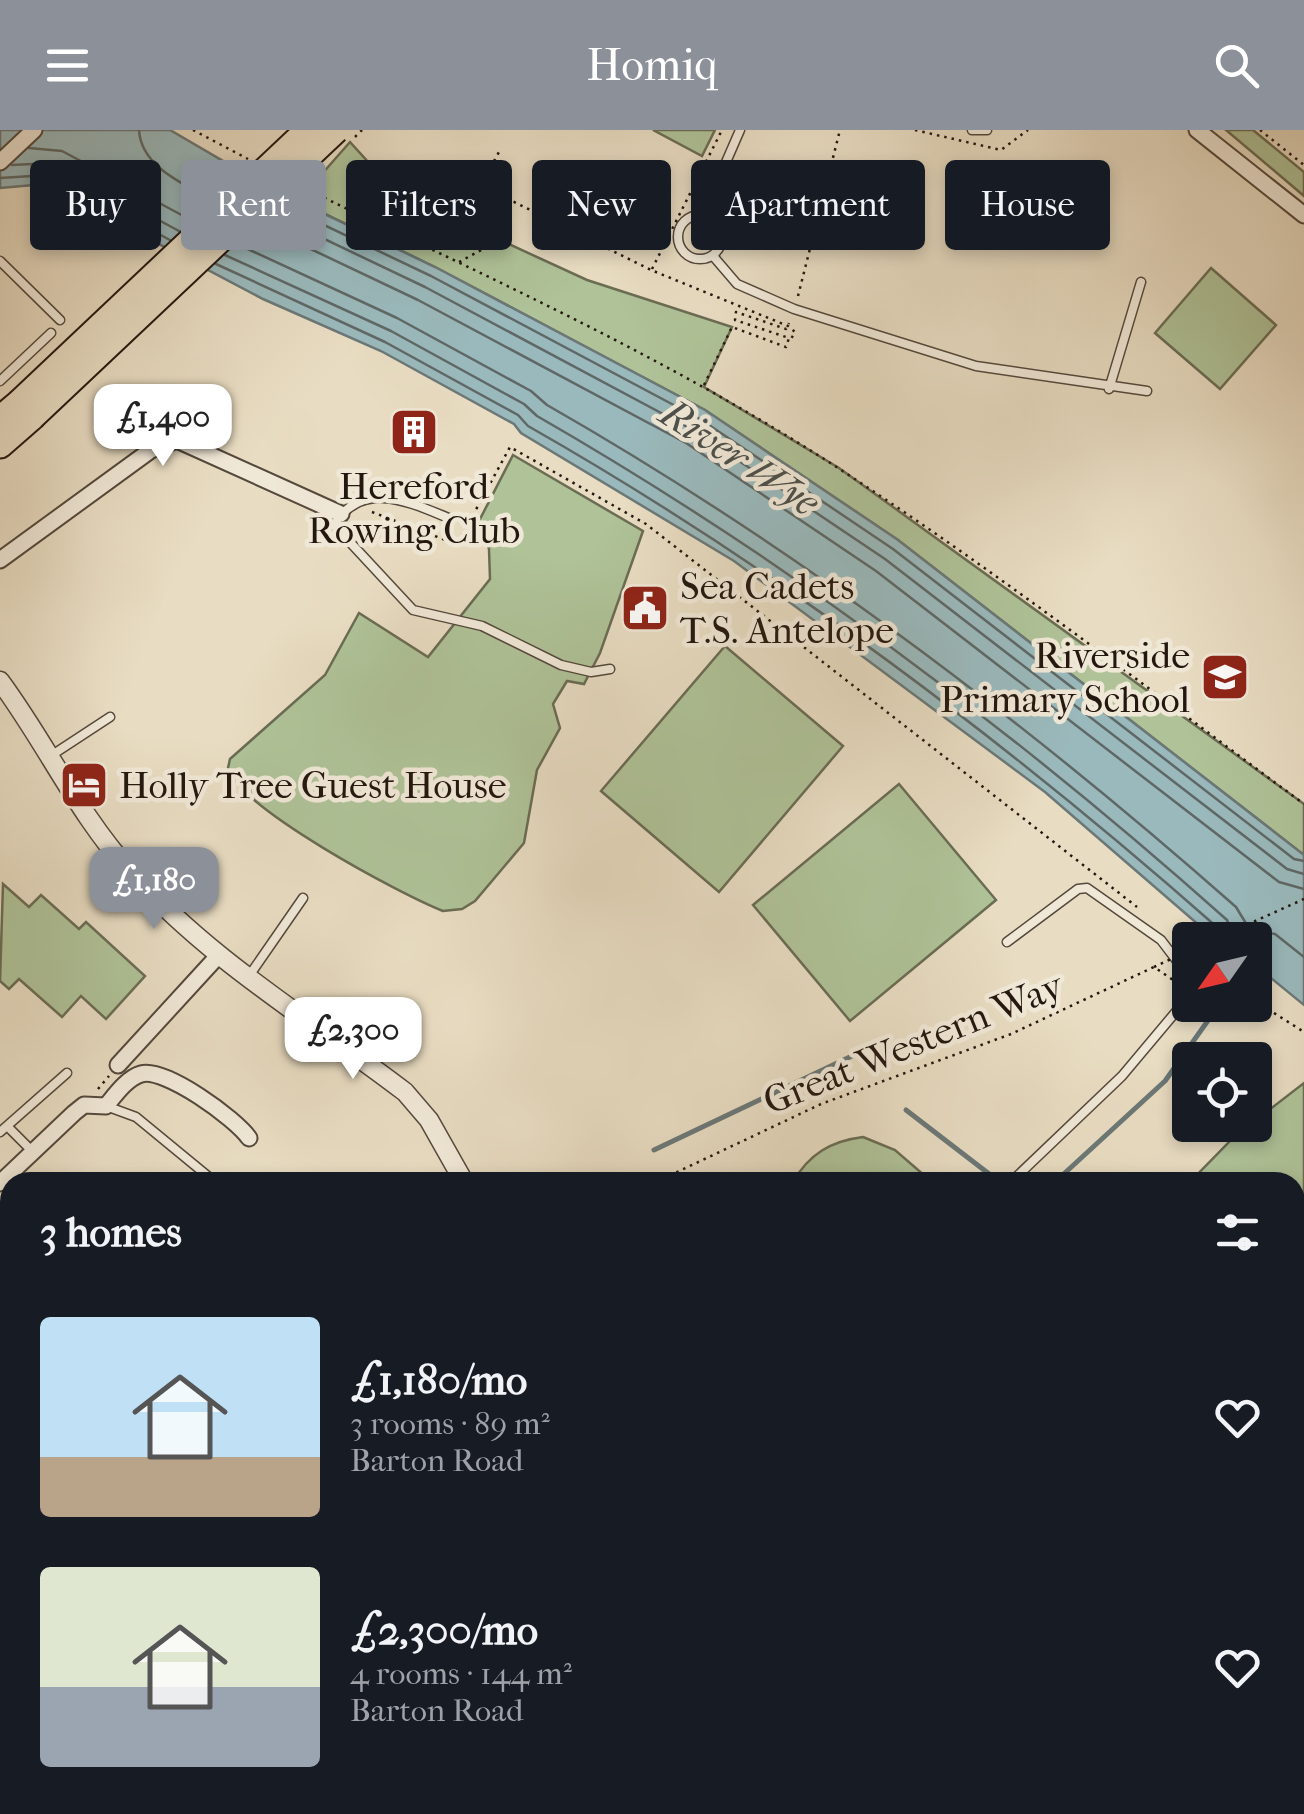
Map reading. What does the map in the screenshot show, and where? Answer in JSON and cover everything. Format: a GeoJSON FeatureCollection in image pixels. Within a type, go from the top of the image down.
{"type":"FeatureCollection","features":[{"type":"Feature","properties":{"kind":"highway"},"geometry":{"type":"LineString","coordinates":[[0,446],[17,413],[308,130]]}},
{"type":"Feature","properties":{"kind":"highway"},"geometry":{"type":"LineString","coordinates":[[17,413],[336,130]]}},
{"type":"Feature","properties":{"kind":"street"},"geometry":{"type":"LineString","coordinates":[[0,162],[34,130]]}},
{"type":"Feature","properties":{"kind":"street"},"geometry":{"type":"LineString","coordinates":[[1198,130],[1304,215]]}},
{"type":"Feature","properties":{"kind":"street"},"geometry":{"type":"LineString","coordinates":[[2,553],[151,450],[178,440],[341,514]]}},
{"type":"Feature","properties":{"kind":"street"},"geometry":{"type":"LineString","coordinates":[[0,682],[128,869],[217,957],[404,1092],[429,1120],[458,1172]]}},
{"type":"Feature","properties":{"kind":"street"},"geometry":{"type":"LineString","coordinates":[[118,1065],[217,957]]}},
{"type":"Feature","properties":{"kind":"street"},"geometry":{"type":"LineString","coordinates":[[12,1172],[84,1105],[106,1106],[127,1082],[152,1073],[238,1123],[249,1138]]}},
{"type":"Feature","properties":{"kind":"lane"},"geometry":{"type":"LineString","coordinates":[[726,159],[740,130]]}},
{"type":"Feature","properties":{"kind":"lane"},"geometry":{"type":"LineString","coordinates":[[972,130],[987,130]]}},
{"type":"Feature","properties":{"kind":"lane"},"geometry":{"type":"LineString","coordinates":[[691,219],[683,222],[677,242],[691,258],[713,256]]}},
{"type":"Feature","properties":{"kind":"lane"},"geometry":{"type":"LineString","coordinates":[[713,256],[716,250]]}},
{"type":"Feature","properties":{"kind":"lane"},"geometry":{"type":"LineString","coordinates":[[713,256],[738,284],[794,309],[976,366],[1109,389],[1147,391]]}},
{"type":"Feature","properties":{"kind":"lane"},"geometry":{"type":"LineString","coordinates":[[0,261],[60,320]]}},
{"type":"Feature","properties":{"kind":"lane"},"geometry":{"type":"LineString","coordinates":[[1109,389],[1141,282]]}},
{"type":"Feature","properties":{"kind":"lane"},"geometry":{"type":"LineString","coordinates":[[0,381],[51,333]]}},
{"type":"Feature","properties":{"kind":"lane"},"geometry":{"type":"LineString","coordinates":[[451,519],[393,496],[375,495],[341,514],[334,526],[413,610],[482,626],[561,665],[591,672],[610,669]]}},
{"type":"Feature","properties":{"kind":"lane"},"geometry":{"type":"LineString","coordinates":[[49,757],[110,717]]}},
{"type":"Feature","properties":{"kind":"lane"},"geometry":{"type":"LineString","coordinates":[[1007,942],[1078,889],[1087,888],[1161,940],[1172,956]]}},
{"type":"Feature","properties":{"kind":"lane"},"geometry":{"type":"LineString","coordinates":[[248,978],[304,898]]}},
{"type":"Feature","properties":{"kind":"lane"},"geometry":{"type":"LineString","coordinates":[[1021,1172],[1122,1076],[1172,1016]]}},
{"type":"Feature","properties":{"kind":"lane"},"geometry":{"type":"LineString","coordinates":[[33,1152],[5,1130],[67,1073]]}},
{"type":"Feature","properties":{"kind":"lane"},"geometry":{"type":"LineString","coordinates":[[106,1106],[136,1117],[203,1172]]}},
{"type":"Feature","properties":{"kind":"path"},"geometry":{"type":"LineString","coordinates":[[193,130],[249,160]]}},
{"type":"Feature","properties":{"kind":"path"},"geometry":{"type":"LineString","coordinates":[[652,270],[722,130]]}},
{"type":"Feature","properties":{"kind":"path"},"geometry":{"type":"LineString","coordinates":[[833,160],[840,130]]}},
{"type":"Feature","properties":{"kind":"path"},"geometry":{"type":"LineString","coordinates":[[1260,130],[1304,165]]}},
{"type":"Feature","properties":{"kind":"path"},"geometry":{"type":"LineString","coordinates":[[494,160],[499,152]]}},
{"type":"Feature","properties":{"kind":"path"},"geometry":{"type":"LineString","coordinates":[[710,152],[730,160]]}},
{"type":"Feature","properties":{"kind":"path"},"geometry":{"type":"LineString","coordinates":[[326,198],[578,319],[703,386],[838,468],[1304,804]]}},
{"type":"Feature","properties":{"kind":"path"},"geometry":{"type":"LineString","coordinates":[[512,201],[652,270],[788,326],[795,332],[794,339],[735,320],[736,312],[786,329],[788,326],[794,309],[810,250]]}},
{"type":"Feature","properties":{"kind":"path"},"geometry":{"type":"LineString","coordinates":[[458,263],[482,250]]}},
{"type":"Feature","properties":{"kind":"path"},"geometry":{"type":"LineString","coordinates":[[703,386],[732,327],[786,348],[789,338]]}},
{"type":"Feature","properties":{"kind":"path"},"geometry":{"type":"LineString","coordinates":[[341,514],[367,511],[448,540],[460,539],[510,446],[646,524],[1119,891],[1161,940]]}},
{"type":"Feature","properties":{"kind":"path"},"geometry":{"type":"LineString","coordinates":[[1253,922],[1304,899]]}},
{"type":"Feature","properties":{"kind":"path","name":"Great Western Way"},"geometry":{"type":"LineString","coordinates":[[677,1172],[821,1104],[1011,1034],[1172,958]]}},
{"type":"Feature","properties":{"kind":"path"},"geometry":{"type":"LineString","coordinates":[[1154,966],[1172,983]]}},
{"type":"Feature","properties":{"kind":"path"},"geometry":{"type":"LineString","coordinates":[[1272,1012],[1304,1032]]}},
{"type":"Feature","properties":{"kind":"path"},"geometry":{"type":"LineString","coordinates":[[84,1105],[118,1065]]}},
{"type":"Feature","properties":{"kind":"green space"},"geometry":{"type":"Polygon","coordinates":[[[653,130],[715,130],[702,156],[653,130]]]}},
{"type":"Feature","properties":{"kind":"green space"},"geometry":{"type":"Polygon","coordinates":[[[1226,130],[1253,130],[1304,172],[1304,196],[1226,130]]]}},
{"type":"Feature","properties":{"kind":"green space"},"geometry":{"type":"Polygon","coordinates":[[[350,142],[366,160],[346,160],[346,224],[326,214],[326,169],[350,142]]]}},
{"type":"Feature","properties":{"kind":"green space"},"geometry":{"type":"Polygon","coordinates":[[[512,246],[587,280],[732,327],[704,387],[839,468],[1304,804],[1304,855],[898,540],[705,410],[400,250],[512,250],[512,246]]]}},
{"type":"Feature","properties":{"kind":"green space"},"geometry":{"type":"Polygon","coordinates":[[[1211,268],[1276,325],[1220,389],[1155,333],[1211,268]]]}},
{"type":"Feature","properties":{"kind":"green space"},"geometry":{"type":"Polygon","coordinates":[[[513,455],[643,531],[600,653],[584,684],[567,681],[553,704],[560,728],[537,770],[524,843],[475,901],[462,909],[443,911],[359,869],[290,826],[260,805],[228,768],[230,759],[325,675],[359,613],[428,657],[490,579],[489,549],[479,521],[513,455]]]}},
{"type":"Feature","properties":{"kind":"green space"},"geometry":{"type":"Polygon","coordinates":[[[725,646],[843,746],[719,892],[601,791],[725,646]]]}},
{"type":"Feature","properties":{"kind":"green space"},"geometry":{"type":"Polygon","coordinates":[[[899,784],[996,900],[850,1021],[753,905],[899,784]]]}},
{"type":"Feature","properties":{"kind":"green space"},"geometry":{"type":"Polygon","coordinates":[[[3,884],[29,907],[41,895],[79,929],[86,922],[145,976],[106,1019],[81,996],[62,1017],[19,979],[9,989],[0,981],[3,884]]]}},
{"type":"Feature","properties":{"kind":"green space"},"geometry":{"type":"Polygon","coordinates":[[[1304,1083],[1304,1172],[1200,1172],[1229,1142],[1272,1142],[1272,1108],[1304,1083]]]}},
{"type":"Feature","properties":{"kind":"green space"},"geometry":{"type":"Polygon","coordinates":[[[863,1137],[895,1150],[920,1172],[800,1172],[822,1151],[863,1137]]]}},
{"type":"Feature","properties":{"kind":"water","name":"River Wye"},"geometry":{"type":"Polygon","coordinates":[[[0,130],[170,130],[221,160],[181,160],[181,250],[326,250],[326,215],[346,224],[346,250],[400,250],[705,410],[898,540],[1304,855],[1304,1005],[1272,979],[1272,922],[1195,922],[1045,792],[734,561],[521,433],[514,424],[381,351],[263,299],[161,245],[161,160],[30,160],[30,185],[0,188],[0,130]]]}},
{"type":"Feature","properties":{"kind":"waterway"},"geometry":{"type":"LineString","coordinates":[[1066,1172],[1165,1081],[1207,1022]]}},
{"type":"Feature","properties":{"kind":"waterway"},"geometry":{"type":"LineString","coordinates":[[654,1150],[854,1055]]}},
{"type":"Feature","properties":{"kind":"waterway"},"geometry":{"type":"LineString","coordinates":[[906,1110],[987,1172]]}},
{"type":"Feature","properties":{"kind":"place","name":"Hereford Rowing Club"},"geometry":{"type":"Point","coordinates":[414,432]}},
{"type":"Feature","properties":{"kind":"place","name":"Sea Cadets T.S. Antelope"},"geometry":{"type":"Point","coordinates":[645,608]}},
{"type":"Feature","properties":{"kind":"place","name":"Riverside Primary School"},"geometry":{"type":"Point","coordinates":[1225,677]}},
{"type":"Feature","properties":{"kind":"place","name":"Holly Tree Guest House"},"geometry":{"type":"Point","coordinates":[84,785]}}]}
